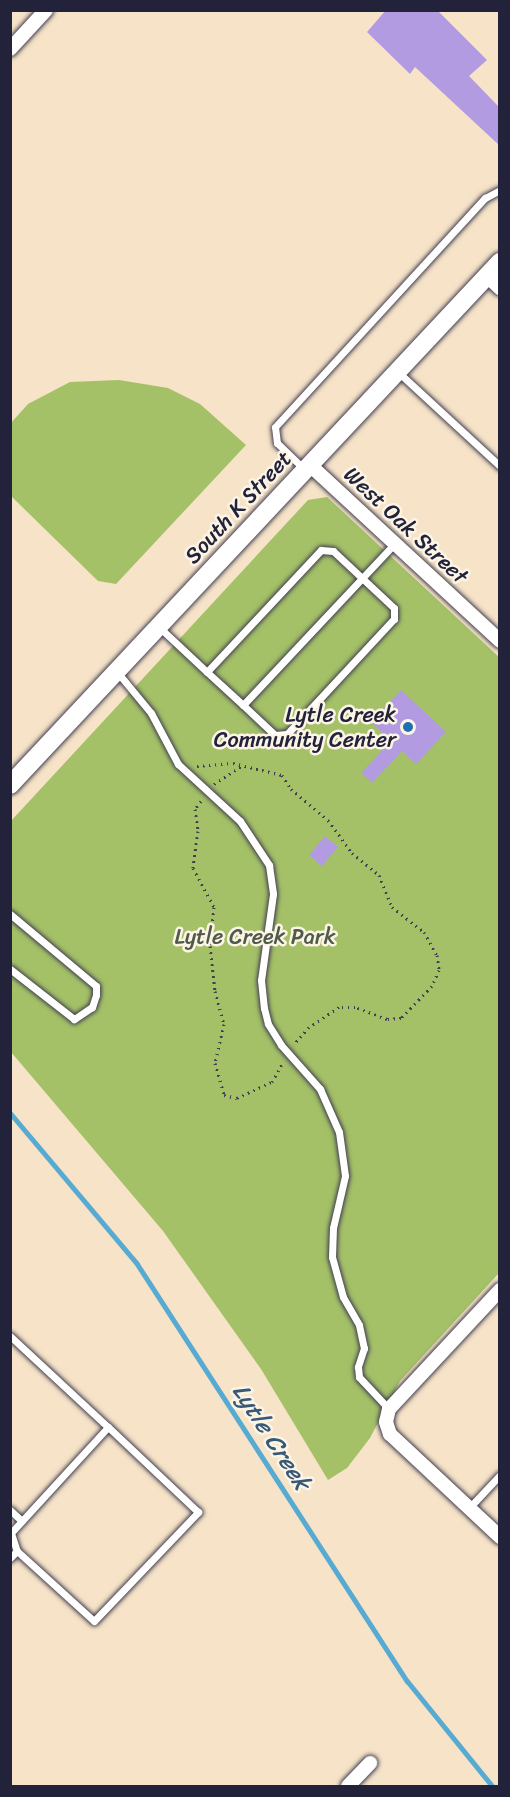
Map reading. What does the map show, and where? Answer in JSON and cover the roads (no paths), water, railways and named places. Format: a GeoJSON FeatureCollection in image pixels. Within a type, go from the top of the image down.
{"type":"FeatureCollection","features":[{"type":"Feature","properties":{"kind":"street"},"geometry":{"type":"LineString","coordinates":[[10,49],[46,10]]}},
{"type":"Feature","properties":{"kind":"street","name":"South K Street"},"geometry":{"type":"LineString","coordinates":[[10,785],[398,372],[493,282],[500,262]]}},
{"type":"Feature","properties":{"kind":"street","name":"West Oak Street"},"geometry":{"type":"LineString","coordinates":[[308,467],[500,641]]}},
{"type":"Feature","properties":{"kind":"street"},"geometry":{"type":"LineString","coordinates":[[500,1290],[387,1415],[390,1434],[500,1537]]}},
{"type":"Feature","properties":{"kind":"street"},"geometry":{"type":"LineString","coordinates":[[348,1786],[370,1763]]}},
{"type":"Feature","properties":{"kind":"lane"},"geometry":{"type":"LineString","coordinates":[[308,467],[277,443],[275,427],[485,198],[500,190]]}},
{"type":"Feature","properties":{"kind":"lane"},"geometry":{"type":"LineString","coordinates":[[398,372],[500,466]]}},
{"type":"Feature","properties":{"kind":"lane"},"geometry":{"type":"LineString","coordinates":[[243,705],[394,543]]}},
{"type":"Feature","properties":{"kind":"lane"},"geometry":{"type":"LineString","coordinates":[[158,627],[274,735],[287,734],[394,620],[394,608],[333,551],[321,550],[207,672]]}},
{"type":"Feature","properties":{"kind":"lane"},"geometry":{"type":"LineString","coordinates":[[117,671],[151,713],[164,741],[188,777],[240,821],[269,865],[273,894],[261,980],[264,1008],[268,1024],[288,1053],[320,1089],[339,1132],[345,1176],[333,1228],[332,1257],[343,1297],[359,1325],[364,1348],[358,1367],[359,1377],[387,1415]]}},
{"type":"Feature","properties":{"kind":"lane"},"geometry":{"type":"LineString","coordinates":[[10,914],[96,986],[92,1007],[74,1019],[10,969]]}},
{"type":"Feature","properties":{"kind":"lane"},"geometry":{"type":"LineString","coordinates":[[10,1336],[108,1427],[198,1512],[94,1621],[17,1551],[11,1533],[108,1427]]}},
{"type":"Feature","properties":{"kind":"lane"},"geometry":{"type":"LineString","coordinates":[[469,1508],[500,1474]]}},
{"type":"Feature","properties":{"kind":"lane"},"geometry":{"type":"LineString","coordinates":[[10,1510],[22,1521]]}},
{"type":"Feature","properties":{"kind":"lane"},"geometry":{"type":"LineString","coordinates":[[10,1558],[17,1551]]}},
{"type":"Feature","properties":{"kind":"waterway","name":"Lytle Creek"},"geometry":{"type":"LineString","coordinates":[[10,1113],[137,1264],[407,1681],[492,1786]]}},
{"type":"Feature","properties":{"kind":"place","name":"Lytle Creek Community Center"},"geometry":{"type":"Point","coordinates":[408,727]}},
{"type":"Feature","properties":{"kind":"park label","name":"Lytle Creek Park"},"geometry":{"type":"Point","coordinates":[255,937]}}]}
